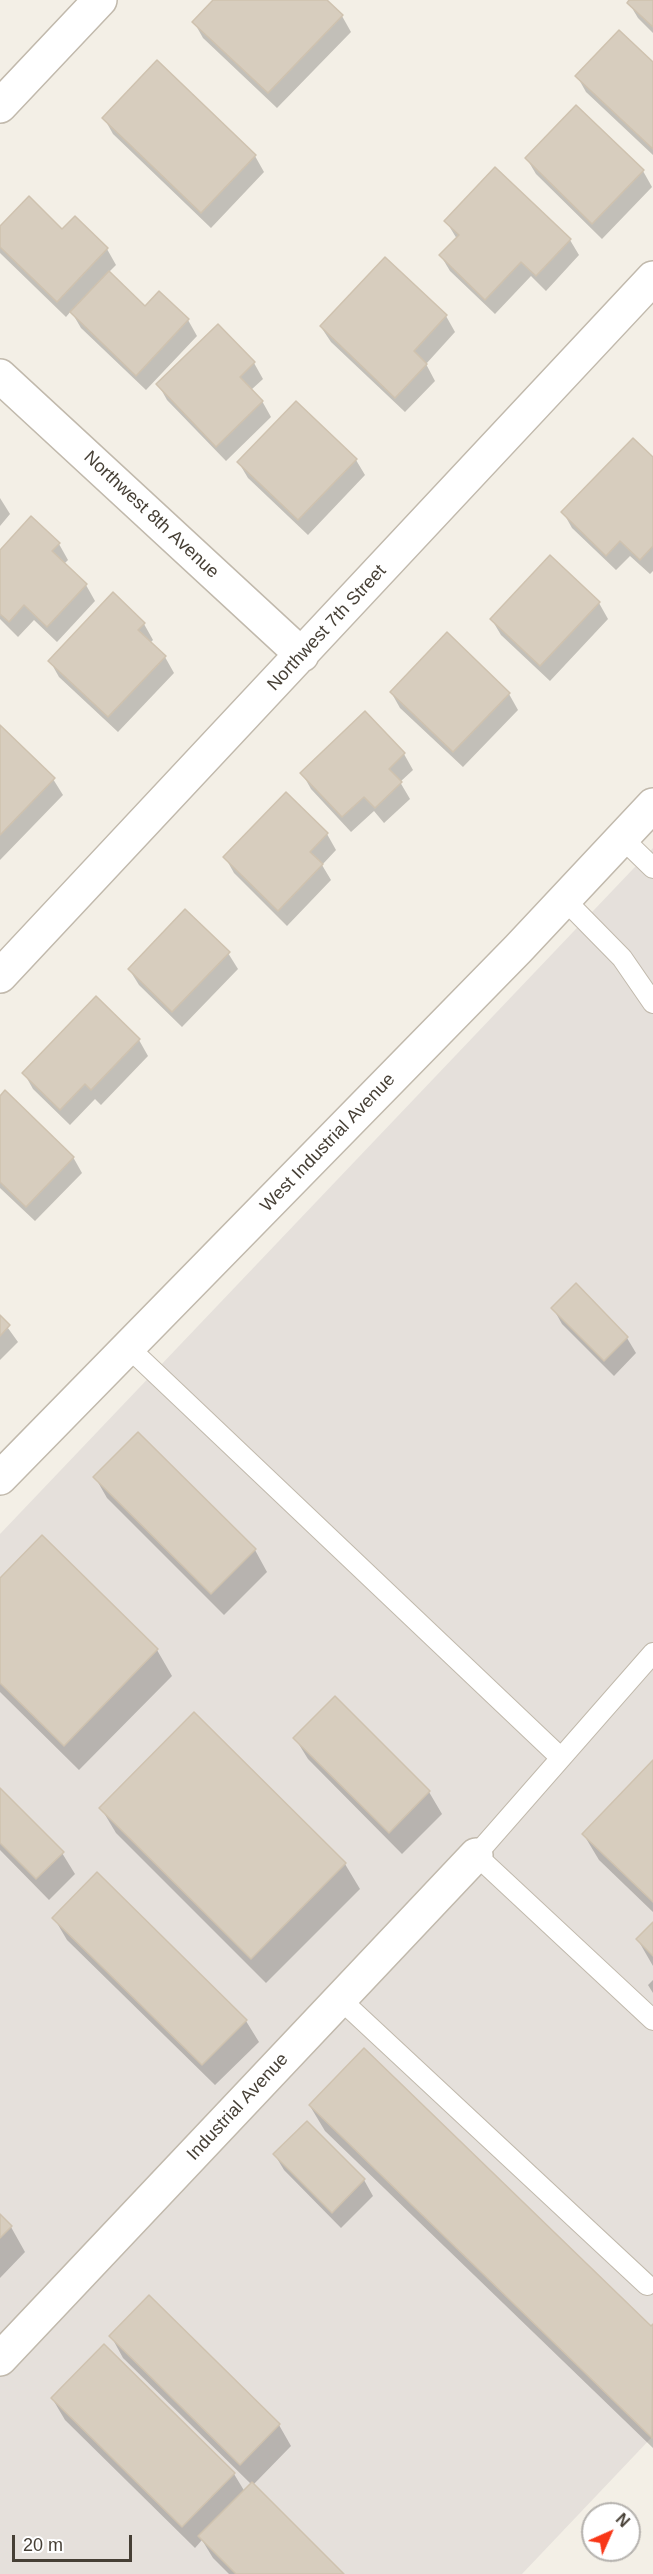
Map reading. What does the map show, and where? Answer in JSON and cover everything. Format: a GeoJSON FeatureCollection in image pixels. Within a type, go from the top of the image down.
{"type":"FeatureCollection","features":[{"type":"Feature","properties":{"kind":"street"},"geometry":{"type":"LineString","coordinates":[[0,106],[100,0]]}},
{"type":"Feature","properties":{"kind":"street","name":"Northwest 7th Street"},"geometry":{"type":"LineString","coordinates":[[0,976],[653,278]]}},
{"type":"Feature","properties":{"kind":"street","name":"Northwest 8th Avenue"},"geometry":{"type":"LineString","coordinates":[[0,376],[302,655]]}},
{"type":"Feature","properties":{"kind":"street","name":"West Industrial Avenue"},"geometry":{"type":"LineString","coordinates":[[0,1478],[565,900],[653,805]]}},
{"type":"Feature","properties":{"kind":"street","name":"Industrial Avenue"},"geometry":{"type":"LineString","coordinates":[[0,2359],[476,1856]]}},
{"type":"Feature","properties":{"kind":"lane"},"geometry":{"type":"LineString","coordinates":[[622,838],[653,868]]}},
{"type":"Feature","properties":{"kind":"lane"},"geometry":{"type":"LineString","coordinates":[[565,900],[622,958],[653,1003]]}},
{"type":"Feature","properties":{"kind":"lane"},"geometry":{"type":"LineString","coordinates":[[128,1347],[561,1758]]}},
{"type":"Feature","properties":{"kind":"lane"},"geometry":{"type":"LineString","coordinates":[[653,1653],[476,1856],[653,2020]]}},
{"type":"Feature","properties":{"kind":"lane"},"geometry":{"type":"LineString","coordinates":[[340,1998],[647,2285]]}},
{"type":"Feature","properties":{"kind":"shaded area"},"geometry":{"type":"Polygon","coordinates":[[[653,848],[653,2436],[590,2502],[581,2502],[581,2512],[522,2574],[0,2574],[0,1534],[653,848]]]}},
{"type":"Feature","properties":{"kind":"building"},"geometry":{"type":"Polygon","coordinates":[[[213,0],[327,0],[343,15],[268,93],[192,22],[213,0]]]}},
{"type":"Feature","properties":{"kind":"building"},"geometry":{"type":"Polygon","coordinates":[[[629,0],[653,0],[653,27],[627,3],[629,0]]]}},
{"type":"Feature","properties":{"kind":"building"},"geometry":{"type":"Polygon","coordinates":[[[619,30],[653,62],[653,149],[575,76],[619,30]]]}},
{"type":"Feature","properties":{"kind":"building"},"geometry":{"type":"Polygon","coordinates":[[[157,60],[256,155],[201,213],[102,118],[157,60]]]}},
{"type":"Feature","properties":{"kind":"building"},"geometry":{"type":"Polygon","coordinates":[[[576,105],[644,170],[592,224],[525,158],[576,105]]]}},
{"type":"Feature","properties":{"kind":"building"},"geometry":{"type":"Polygon","coordinates":[[[495,167],[571,239],[536,276],[521,262],[485,300],[439,255],[459,235],[444,221],[495,167]]]}},
{"type":"Feature","properties":{"kind":"building"},"geometry":{"type":"Polygon","coordinates":[[[29,196],[62,229],[75,216],[108,248],[57,302],[0,247],[0,226],[29,196]]]}},
{"type":"Feature","properties":{"kind":"building"},"geometry":{"type":"Polygon","coordinates":[[[385,257],[447,315],[414,351],[427,364],[395,398],[320,326],[385,257]]]}},
{"type":"Feature","properties":{"kind":"building"},"geometry":{"type":"Polygon","coordinates":[[[109,271],[145,306],[159,291],[189,319],[136,376],[70,312],[109,271]]]}},
{"type":"Feature","properties":{"kind":"building"},"geometry":{"type":"Polygon","coordinates":[[[218,324],[255,362],[240,377],[263,401],[216,447],[156,384],[218,324]]]}},
{"type":"Feature","properties":{"kind":"building"},"geometry":{"type":"Polygon","coordinates":[[[296,401],[357,459],[298,520],[237,462],[296,401]]]}},
{"type":"Feature","properties":{"kind":"building"},"geometry":{"type":"Polygon","coordinates":[[[633,438],[653,457],[653,546],[640,560],[620,541],[606,556],[561,512],[633,438]]]}},
{"type":"Feature","properties":{"kind":"building"},"geometry":{"type":"Polygon","coordinates":[[[31,516],[60,543],[52,551],[87,584],[47,627],[24,605],[9,622],[0,614],[0,550],[31,516]]]}},
{"type":"Feature","properties":{"kind":"building"},"geometry":{"type":"Polygon","coordinates":[[[550,555],[600,602],[540,666],[490,619],[550,555]]]}},
{"type":"Feature","properties":{"kind":"building"},"geometry":{"type":"Polygon","coordinates":[[[113,592],[145,623],[138,630],[166,656],[108,717],[48,661],[113,592]]]}},
{"type":"Feature","properties":{"kind":"building"},"geometry":{"type":"Polygon","coordinates":[[[447,632],[510,693],[453,752],[390,692],[447,632]]]}},
{"type":"Feature","properties":{"kind":"building"},"geometry":{"type":"Polygon","coordinates":[[[365,711],[405,753],[389,769],[402,782],[375,808],[364,797],[342,817],[300,773],[365,711]]]}},
{"type":"Feature","properties":{"kind":"building"},"geometry":{"type":"Polygon","coordinates":[[[0,725],[55,778],[0,835],[0,725]]]}},
{"type":"Feature","properties":{"kind":"building"},"geometry":{"type":"Polygon","coordinates":[[[286,792],[328,833],[310,852],[323,864],[278,911],[223,857],[286,792]]]}},
{"type":"Feature","properties":{"kind":"building"},"geometry":{"type":"Polygon","coordinates":[[[185,909],[230,952],[172,1012],[128,969],[185,909]]]}},
{"type":"Feature","properties":{"kind":"building"},"geometry":{"type":"Polygon","coordinates":[[[96,996],[140,1039],[91,1090],[85,1084],[60,1110],[22,1073],[96,996]]]}},
{"type":"Feature","properties":{"kind":"building"},"geometry":{"type":"Polygon","coordinates":[[[5,1090],[74,1157],[26,1207],[0,1182],[0,1096],[5,1090]]]}},
{"type":"Feature","properties":{"kind":"building"},"geometry":{"type":"Polygon","coordinates":[[[576,1283],[628,1337],[604,1361],[551,1308],[576,1283]]]}},
{"type":"Feature","properties":{"kind":"building"},"geometry":{"type":"Polygon","coordinates":[[[0,1315],[10,1325],[0,1336],[0,1315]]]}},
{"type":"Feature","properties":{"kind":"building"},"geometry":{"type":"Polygon","coordinates":[[[138,1432],[256,1549],[211,1594],[93,1477],[138,1432]]]}},
{"type":"Feature","properties":{"kind":"building"},"geometry":{"type":"Polygon","coordinates":[[[42,1535],[158,1649],[64,1746],[0,1683],[0,1578],[42,1535]]]}},
{"type":"Feature","properties":{"kind":"building"},"geometry":{"type":"Polygon","coordinates":[[[335,1696],[430,1791],[389,1833],[293,1738],[335,1696]]]}},
{"type":"Feature","properties":{"kind":"building"},"geometry":{"type":"Polygon","coordinates":[[[194,1712],[346,1863],[251,1959],[99,1808],[194,1712]]]}},
{"type":"Feature","properties":{"kind":"building"},"geometry":{"type":"Polygon","coordinates":[[[653,1760],[653,1902],[582,1834],[653,1760]]]}},
{"type":"Feature","properties":{"kind":"building"},"geometry":{"type":"Polygon","coordinates":[[[0,1788],[64,1852],[36,1879],[0,1843],[0,1788]]]}},
{"type":"Feature","properties":{"kind":"building"},"geometry":{"type":"Polygon","coordinates":[[[97,1872],[247,2020],[202,2065],[52,1918],[97,1872]]]}},
{"type":"Feature","properties":{"kind":"building"},"geometry":{"type":"Polygon","coordinates":[[[653,1922],[653,1956],[636,1939],[653,1922]]]}},
{"type":"Feature","properties":{"kind":"building"},"geometry":{"type":"Polygon","coordinates":[[[364,2048],[651,2326],[653,2324],[652,2438],[309,2105],[364,2048]]]}},
{"type":"Feature","properties":{"kind":"building"},"geometry":{"type":"Polygon","coordinates":[[[307,2121],[365,2179],[332,2213],[273,2154],[307,2121]]]}},
{"type":"Feature","properties":{"kind":"building"},"geometry":{"type":"Polygon","coordinates":[[[0,2214],[12,2226],[0,2238],[0,2214]]]}},
{"type":"Feature","properties":{"kind":"building"},"geometry":{"type":"Polygon","coordinates":[[[149,2295],[280,2424],[240,2465],[109,2336],[149,2295]]]}},
{"type":"Feature","properties":{"kind":"building"},"geometry":{"type":"Polygon","coordinates":[[[104,2344],[235,2473],[182,2527],[51,2398],[104,2344]]]}},
{"type":"Feature","properties":{"kind":"building"},"geometry":{"type":"Polygon","coordinates":[[[252,2482],[344,2574],[236,2574],[198,2536],[252,2482]]]}}]}
